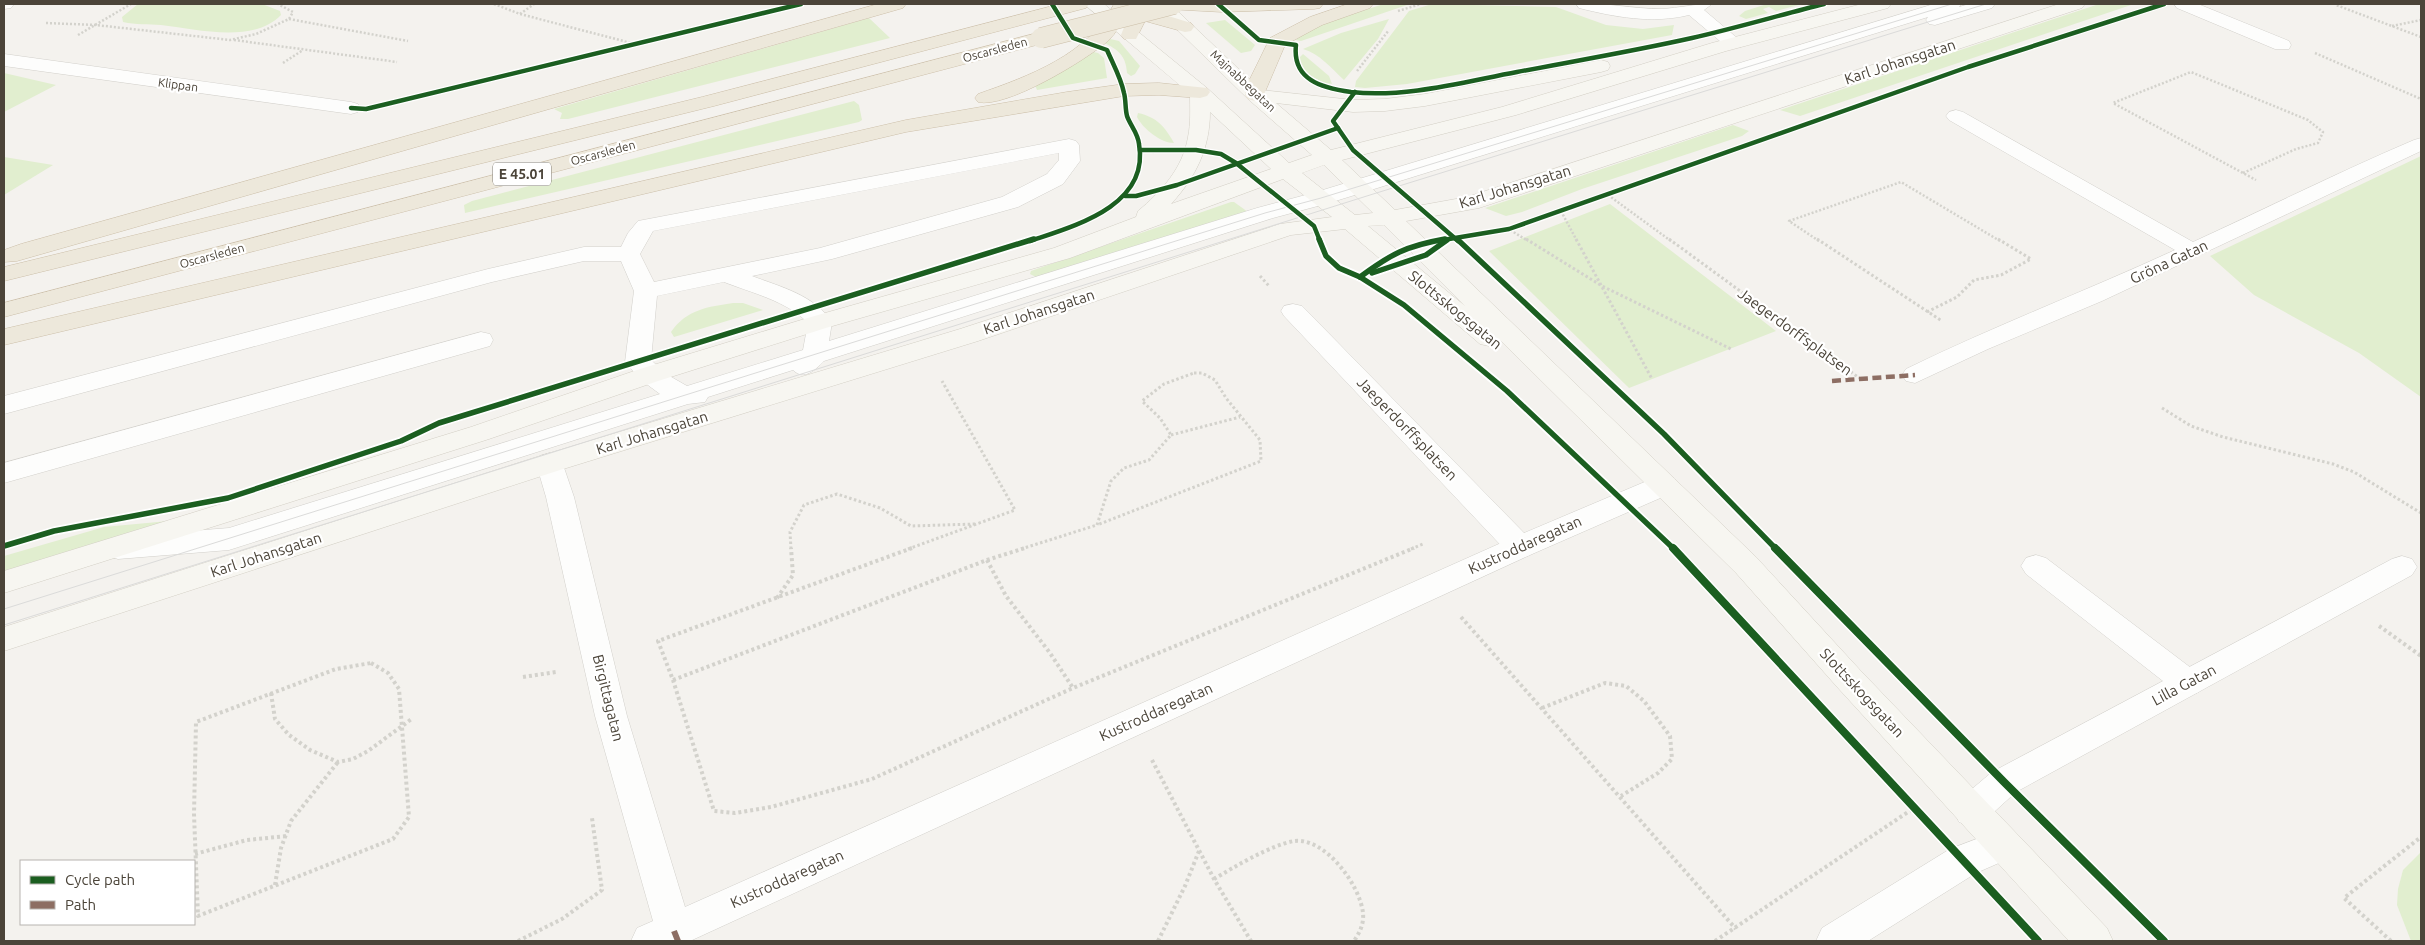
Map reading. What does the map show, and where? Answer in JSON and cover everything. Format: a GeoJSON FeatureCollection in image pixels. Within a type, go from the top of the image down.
{"type":"FeatureCollection","features":[{"type":"Feature","properties":{"kind":"highway"},"geometry":{"type":"LineString","coordinates":[[4,258],[29,249],[898,4]]}},
{"type":"Feature","properties":{"kind":"highway","name":"Oscarsleden"},"geometry":{"type":"LineString","coordinates":[[4,274],[708,102],[1080,4]]}},
{"type":"Feature","properties":{"kind":"highway"},"geometry":{"type":"LineString","coordinates":[[1166,4],[1222,7],[1314,4]]}},
{"type":"Feature","properties":{"kind":"highway","name":"Oscarsleden"},"geometry":{"type":"LineString","coordinates":[[4,310],[1174,4]]}},
{"type":"Feature","properties":{"kind":"highway"},"geometry":{"type":"LineString","coordinates":[[1255,95],[1256,87],[1277,42],[1316,21],[1364,4]]}},
{"type":"Feature","properties":{"kind":"highway"},"geometry":{"type":"LineString","coordinates":[[906,126],[1019,86],[1092,45],[1128,10],[1185,27]]}},
{"type":"Feature","properties":{"kind":"highway"},"geometry":{"type":"LineString","coordinates":[[4,336],[906,126],[1124,90],[1159,89],[1200,92]]}},
{"type":"Feature","properties":{"kind":"street"},"geometry":{"type":"LineString","coordinates":[[1095,4],[1128,10],[1130,35],[1200,92],[1285,170]]}},
{"type":"Feature","properties":{"kind":"street","name":"Majnabbegatan"},"geometry":{"type":"LineString","coordinates":[[1160,4],[1255,95],[1328,156]]}},
{"type":"Feature","properties":{"kind":"street"},"geometry":{"type":"LineString","coordinates":[[1585,4],[1618,12],[1698,7],[1726,45]]}},
{"type":"Feature","properties":{"kind":"street"},"geometry":{"type":"LineString","coordinates":[[4,582],[480,433],[649,376],[820,322],[1062,253],[1285,170],[1328,156],[1508,111],[1726,45],[1882,4]]}},
{"type":"Feature","properties":{"kind":"street"},"geometry":{"type":"LineString","coordinates":[[116,548],[229,539],[1256,216],[1335,209],[1365,190],[1952,4]]}},
{"type":"Feature","properties":{"kind":"street"},"geometry":{"type":"LineString","coordinates":[[1365,190],[1986,4]]}},
{"type":"Feature","properties":{"kind":"street","name":"Karl Johansgatan"},"geometry":{"type":"LineString","coordinates":[[4,639],[550,463],[969,335],[1288,229],[1335,209],[1392,217],[1471,203],[2076,4]]}},
{"type":"Feature","properties":{"kind":"street"},"geometry":{"type":"LineString","coordinates":[[2183,4],[2282,45]]}},
{"type":"Feature","properties":{"kind":"street"},"geometry":{"type":"LineString","coordinates":[[1255,95],[1348,106],[1385,105],[1425,100],[1656,55],[1726,45]]}},
{"type":"Feature","properties":{"kind":"street","name":"Klippan"},"geometry":{"type":"LineString","coordinates":[[4,60],[352,108]]}},
{"type":"Feature","properties":{"kind":"street"},"geometry":{"type":"LineString","coordinates":[[1135,225],[1163,202],[1177,184],[1196,150],[1200,92]]}},
{"type":"Feature","properties":{"kind":"street"},"geometry":{"type":"LineString","coordinates":[[1956,116],[2193,251]]}},
{"type":"Feature","properties":{"kind":"street","name":"Gröna Gatan"},"geometry":{"type":"LineString","coordinates":[[1915,375],[1979,343],[2094,296],[2193,251],[2302,200],[2348,176],[2421,144]]}},
{"type":"Feature","properties":{"kind":"street"},"geometry":{"type":"LineString","coordinates":[[629,254],[639,233],[646,226],[1069,146],[1070,161],[1055,179],[1010,202],[824,254],[646,290]]}},
{"type":"Feature","properties":{"kind":"street","name":"Slottsskogsgatan"},"geometry":{"type":"LineString","coordinates":[[1328,156],[1392,217],[1426,255],[1746,565],[1971,811],[2094,941]]}},
{"type":"Feature","properties":{"kind":"street","name":"Slottsskogsgatan"},"geometry":{"type":"LineString","coordinates":[[1285,170],[1335,209],[1398,264],[1626,450]]}},
{"type":"Feature","properties":{"kind":"street"},"geometry":{"type":"LineString","coordinates":[[4,405],[488,276],[584,254],[629,254]]}},
{"type":"Feature","properties":{"kind":"street"},"geometry":{"type":"LineString","coordinates":[[629,254],[646,290],[638,362],[649,376],[684,395],[769,397],[815,355],[820,322]]}},
{"type":"Feature","properties":{"kind":"street"},"geometry":{"type":"LineString","coordinates":[[726,275],[781,295],[809,310],[820,322]]}},
{"type":"Feature","properties":{"kind":"street","name":"Jaegerdorffsplatsen"},"geometry":{"type":"LineString","coordinates":[[1293,311],[1520,547]]}},
{"type":"Feature","properties":{"kind":"street"},"geometry":{"type":"LineString","coordinates":[[4,473],[482,340]]}},
{"type":"Feature","properties":{"kind":"street","name":"Birgittagatan"},"geometry":{"type":"LineString","coordinates":[[550,463],[560,496],[662,936]]}},
{"type":"Feature","properties":{"kind":"street","name":"Kustroddaregatan"},"geometry":{"type":"LineString","coordinates":[[662,936],[1520,547],[1664,485]]}},
{"type":"Feature","properties":{"kind":"street"},"geometry":{"type":"LineString","coordinates":[[2036,566],[2188,683]]}},
{"type":"Feature","properties":{"kind":"street","name":"Lilla Gatan"},"geometry":{"type":"LineString","coordinates":[[1971,811],[2004,782],[2402,567]]}},
{"type":"Feature","properties":{"kind":"street"},"geometry":{"type":"LineString","coordinates":[[1835,941],[1963,861],[2003,845]]}},
{"type":"Feature","properties":{"kind":"path"},"geometry":{"type":"LineString","coordinates":[[96,25],[131,4]]}},
{"type":"Feature","properties":{"kind":"path"},"geometry":{"type":"LineString","coordinates":[[278,4],[293,12],[289,19]]}},
{"type":"Feature","properties":{"kind":"path"},"geometry":{"type":"LineString","coordinates":[[494,4],[520,14],[636,45]]}},
{"type":"Feature","properties":{"kind":"path"},"geometry":{"type":"LineString","coordinates":[[520,14],[534,4]]}},
{"type":"Feature","properties":{"kind":"path"},"geometry":{"type":"LineString","coordinates":[[2339,4],[2336,5],[2421,37]]}},
{"type":"Feature","properties":{"kind":"path"},"geometry":{"type":"LineString","coordinates":[[1398,16],[1402,10]]}},
{"type":"Feature","properties":{"kind":"path"},"geometry":{"type":"LineString","coordinates":[[230,40],[256,34],[289,19],[408,41]]}},
{"type":"Feature","properties":{"kind":"path"},"geometry":{"type":"LineString","coordinates":[[2391,26],[2421,20]]}},
{"type":"Feature","properties":{"kind":"path"},"geometry":{"type":"LineString","coordinates":[[46,23],[96,25],[397,62]]}},
{"type":"Feature","properties":{"kind":"path"},"geometry":{"type":"LineString","coordinates":[[1354,75],[1391,27]]}},
{"type":"Feature","properties":{"kind":"path"},"geometry":{"type":"LineString","coordinates":[[2282,45],[2322,55],[2421,99]]}},
{"type":"Feature","properties":{"kind":"path"},"geometry":{"type":"LineString","coordinates":[[2243,173],[2296,149],[2318,143],[2323,132],[2308,120],[2191,72],[2113,103],[2184,144],[2243,173],[2302,200]]}},
{"type":"Feature","properties":{"kind":"path"},"geometry":{"type":"LineString","coordinates":[[1140,150],[1196,150]]}},
{"type":"Feature","properties":{"kind":"path"},"geometry":{"type":"LineString","coordinates":[[1927,312],[1957,297],[1974,280],[2000,275],[2031,259],[1900,182],[1789,221],[1927,312],[1979,343]]}},
{"type":"Feature","properties":{"kind":"path"},"geometry":{"type":"LineString","coordinates":[[1561,211],[1652,378]]}},
{"type":"Feature","properties":{"kind":"path"},"geometry":{"type":"LineString","coordinates":[[1509,229],[1602,286],[1731,349]]}},
{"type":"Feature","properties":{"kind":"path"},"geometry":{"type":"LineString","coordinates":[[673,680],[987,560],[1097,525],[1261,461],[1260,440],[1211,376],[1198,371],[1172,380],[1152,390],[1142,401],[1160,418],[1171,435]]}},
{"type":"Feature","properties":{"kind":"path"},"geometry":{"type":"LineString","coordinates":[[942,380],[1015,510],[658,641],[673,680],[714,810],[735,813],[771,807],[872,779],[1073,688],[1427,542]]}},
{"type":"Feature","properties":{"kind":"path"},"geometry":{"type":"LineString","coordinates":[[2162,408],[2191,426],[2223,437],[2334,464],[2354,472],[2421,513]]}},
{"type":"Feature","properties":{"kind":"path"},"geometry":{"type":"LineString","coordinates":[[1097,525],[1111,482],[1124,468],[1149,460],[1171,435],[1240,416]]}},
{"type":"Feature","properties":{"kind":"path"},"geometry":{"type":"LineString","coordinates":[[776,599],[793,575],[790,532],[804,505],[837,494],[880,508],[911,526],[978,524]]}},
{"type":"Feature","properties":{"kind":"path"},"geometry":{"type":"LineString","coordinates":[[987,560],[1006,596],[1050,652],[1073,688]]}},
{"type":"Feature","properties":{"kind":"path"},"geometry":{"type":"LineString","coordinates":[[2341,600],[2421,656]]}},
{"type":"Feature","properties":{"kind":"path"},"geometry":{"type":"LineString","coordinates":[[1456,610],[1736,929]]}},
{"type":"Feature","properties":{"kind":"path"},"geometry":{"type":"LineString","coordinates":[[370,664],[388,673],[399,689],[400,727],[409,817],[392,839],[198,916],[194,814],[196,722],[272,693],[336,669],[370,664]]}},
{"type":"Feature","properties":{"kind":"path"},"geometry":{"type":"LineString","coordinates":[[523,677],[562,671]]}},
{"type":"Feature","properties":{"kind":"path"},"geometry":{"type":"LineString","coordinates":[[1542,708],[1606,683],[1626,686],[1644,701],[1670,736],[1672,759],[1658,773],[1621,796]]}},
{"type":"Feature","properties":{"kind":"path"},"geometry":{"type":"LineString","coordinates":[[272,693],[275,719],[289,736],[310,750],[338,762],[368,751],[413,718]]}},
{"type":"Feature","properties":{"kind":"path"},"geometry":{"type":"LineString","coordinates":[[1149,753],[1214,879],[1251,941]]}},
{"type":"Feature","properties":{"kind":"path"},"geometry":{"type":"LineString","coordinates":[[275,886],[278,857],[295,816],[320,788],[338,762]]}},
{"type":"Feature","properties":{"kind":"path"},"geometry":{"type":"LineString","coordinates":[[1714,941],[1736,929],[1913,809]]}},
{"type":"Feature","properties":{"kind":"path"},"geometry":{"type":"LineString","coordinates":[[518,941],[543,930],[585,905],[602,890],[591,813]]}},
{"type":"Feature","properties":{"kind":"path"},"geometry":{"type":"LineString","coordinates":[[195,854],[247,840],[287,836]]}},
{"type":"Feature","properties":{"kind":"path"},"geometry":{"type":"LineString","coordinates":[[2391,941],[2344,898],[2421,837]]}},
{"type":"Feature","properties":{"kind":"path"},"geometry":{"type":"LineString","coordinates":[[1214,879],[1252,856],[1296,841],[1320,846],[1360,895],[1365,919],[1358,938],[1354,941]]}},
{"type":"Feature","properties":{"kind":"path"},"geometry":{"type":"LineString","coordinates":[[1158,941],[1185,886],[1199,851]]}},
{"type":"Feature","properties":{"kind":"green space"},"geometry":{"type":"Polygon","coordinates":[[[138,4],[262,4],[280,11],[281,15],[269,24],[240,32],[207,31],[123,22],[122,17],[138,4]]]}},
{"type":"Feature","properties":{"kind":"green space"},"geometry":{"type":"Polygon","coordinates":[[[1383,4],[1410,4],[1301,41],[1296,40],[1323,24],[1383,4]]]}},
{"type":"Feature","properties":{"kind":"green space"},"geometry":{"type":"Polygon","coordinates":[[[1432,4],[1556,7],[1606,25],[1643,29],[1674,25],[1672,35],[1407,84],[1365,88],[1355,87],[1356,81],[1409,11],[1432,4]]]}},
{"type":"Feature","properties":{"kind":"green space"},"geometry":{"type":"Polygon","coordinates":[[[1767,4],[1802,4],[1776,11],[1769,7],[1763,9],[1768,13],[1746,19],[1739,16],[1745,11],[1767,4]]]}},
{"type":"Feature","properties":{"kind":"green space"},"geometry":{"type":"Polygon","coordinates":[[[2099,4],[2134,4],[1800,116],[1780,110],[2099,4]]]}},
{"type":"Feature","properties":{"kind":"green space"},"geometry":{"type":"Polygon","coordinates":[[[869,18],[890,38],[568,119],[560,119],[562,113],[554,109],[869,18]]]}},
{"type":"Feature","properties":{"kind":"green space"},"geometry":{"type":"Polygon","coordinates":[[[1389,19],[1378,39],[1344,80],[1320,58],[1303,49],[1341,33],[1389,19]]]}},
{"type":"Feature","properties":{"kind":"green space"},"geometry":{"type":"Polygon","coordinates":[[[1225,20],[1255,45],[1251,51],[1241,53],[1206,23],[1225,20]]]}},
{"type":"Feature","properties":{"kind":"green space"},"geometry":{"type":"Polygon","coordinates":[[[1106,38],[1119,41],[1140,66],[1135,74],[1131,76],[1127,73],[1123,57],[1103,42],[1106,38]]]}},
{"type":"Feature","properties":{"kind":"green space"},"geometry":{"type":"Polygon","coordinates":[[[1089,51],[1098,53],[1104,58],[1107,78],[1037,90],[1035,85],[1089,51]]]}},
{"type":"Feature","properties":{"kind":"green space"},"geometry":{"type":"Polygon","coordinates":[[[1303,54],[1329,76],[1332,84],[1316,79],[1307,72],[1301,63],[1300,57],[1303,54]]]}},
{"type":"Feature","properties":{"kind":"green space"},"geometry":{"type":"Polygon","coordinates":[[[4,73],[56,85],[4,112],[4,73]]]}},
{"type":"Feature","properties":{"kind":"green space"},"geometry":{"type":"Polygon","coordinates":[[[854,101],[859,105],[862,120],[859,122],[465,213],[464,205],[472,201],[854,101]]]}},
{"type":"Feature","properties":{"kind":"green space"},"geometry":{"type":"Polygon","coordinates":[[[1138,113],[1160,123],[1174,143],[1158,138],[1148,130],[1137,117],[1138,113]]]}},
{"type":"Feature","properties":{"kind":"green space"},"geometry":{"type":"Polygon","coordinates":[[[1733,125],[1749,131],[1742,136],[1582,189],[1522,212],[1506,216],[1485,208],[1733,125]]]}},
{"type":"Feature","properties":{"kind":"green space"},"geometry":{"type":"Polygon","coordinates":[[[2421,156],[2421,397],[2359,353],[2254,295],[2210,256],[2421,156]]]}},
{"type":"Feature","properties":{"kind":"green space"},"geometry":{"type":"Polygon","coordinates":[[[4,157],[53,165],[4,195],[4,157]]]}},
{"type":"Feature","properties":{"kind":"green space"},"geometry":{"type":"Polygon","coordinates":[[[1234,202],[1248,212],[1036,277],[1030,274],[1031,271],[1234,202]]]}},
{"type":"Feature","properties":{"kind":"green space"},"geometry":{"type":"Polygon","coordinates":[[[1610,204],[1776,331],[1629,388],[1489,251],[1610,204]]]}},
{"type":"Feature","properties":{"kind":"green space"},"geometry":{"type":"Polygon","coordinates":[[[733,303],[743,303],[763,310],[674,337],[671,332],[684,318],[699,310],[733,303]]]}},
{"type":"Feature","properties":{"kind":"green space"},"geometry":{"type":"Polygon","coordinates":[[[179,520],[4,575],[4,556],[104,527],[179,520]]]}},
{"type":"Feature","properties":{"kind":"green space"},"geometry":{"type":"Polygon","coordinates":[[[2421,852],[2421,941],[2411,941],[2397,905],[2398,889],[2403,870],[2421,852]]]}},
{"type":"Feature","properties":{"kind":"tram line"},"geometry":{"type":"LineString","coordinates":[[4,609],[1265,213],[1321,198],[1952,4]]}},
{"type":"Feature","properties":{"kind":"tram line"},"geometry":{"type":"LineString","coordinates":[[4,625],[1370,195],[1986,4]]}},
{"type":"Feature","properties":{"kind":"marked path"},"geometry":{"type":"LineString","coordinates":[[1832,381],[1915,375]]}},
{"type":"Feature","properties":{"kind":"marked path"},"geometry":{"type":"LineString","coordinates":[[674,931],[678,941]]}},
{"type":"Feature","properties":{"kind":"cycle path"},"geometry":{"type":"LineString","coordinates":[[351,108],[366,109],[801,4]]}},
{"type":"Feature","properties":{"kind":"cycle path"},"geometry":{"type":"LineString","coordinates":[[4,546],[54,531],[228,498],[401,441],[439,423],[988,255],[1060,230],[1097,214],[1112,206],[1128,193],[1134,181],[1140,145],[1127,115],[1125,95],[1107,50],[1073,38],[1052,4]]}},
{"type":"Feature","properties":{"kind":"cycle path"},"geometry":{"type":"LineString","coordinates":[[1218,4],[1259,40],[1296,45],[1295,57],[1297,66],[1311,80],[1343,91],[1372,93],[1434,87],[1693,38],[1824,4]]}},
{"type":"Feature","properties":{"kind":"cycle path"},"geometry":{"type":"LineString","coordinates":[[1360,277],[1388,256],[1416,244],[1509,229],[1968,67],[2164,4]]}},
{"type":"Feature","properties":{"kind":"cycle path"},"geometry":{"type":"LineString","coordinates":[[1355,92],[1333,121],[1353,150],[1453,236],[1664,434],[2004,782],[2164,941]]}},
{"type":"Feature","properties":{"kind":"cycle path"},"geometry":{"type":"LineString","coordinates":[[1125,196],[1136,196],[1177,185],[1338,128]]}},
{"type":"Feature","properties":{"kind":"cycle path"},"geometry":{"type":"LineString","coordinates":[[1140,150],[1196,150],[1221,154],[1236,163],[1314,226],[1326,256],[1339,268],[1360,277],[1404,305],[1507,391],[1658,532],[2038,941]]}},
{"type":"Feature","properties":{"kind":"cycle path"},"geometry":{"type":"LineString","coordinates":[[1372,273],[1426,255],[1447,240]]}}]}
